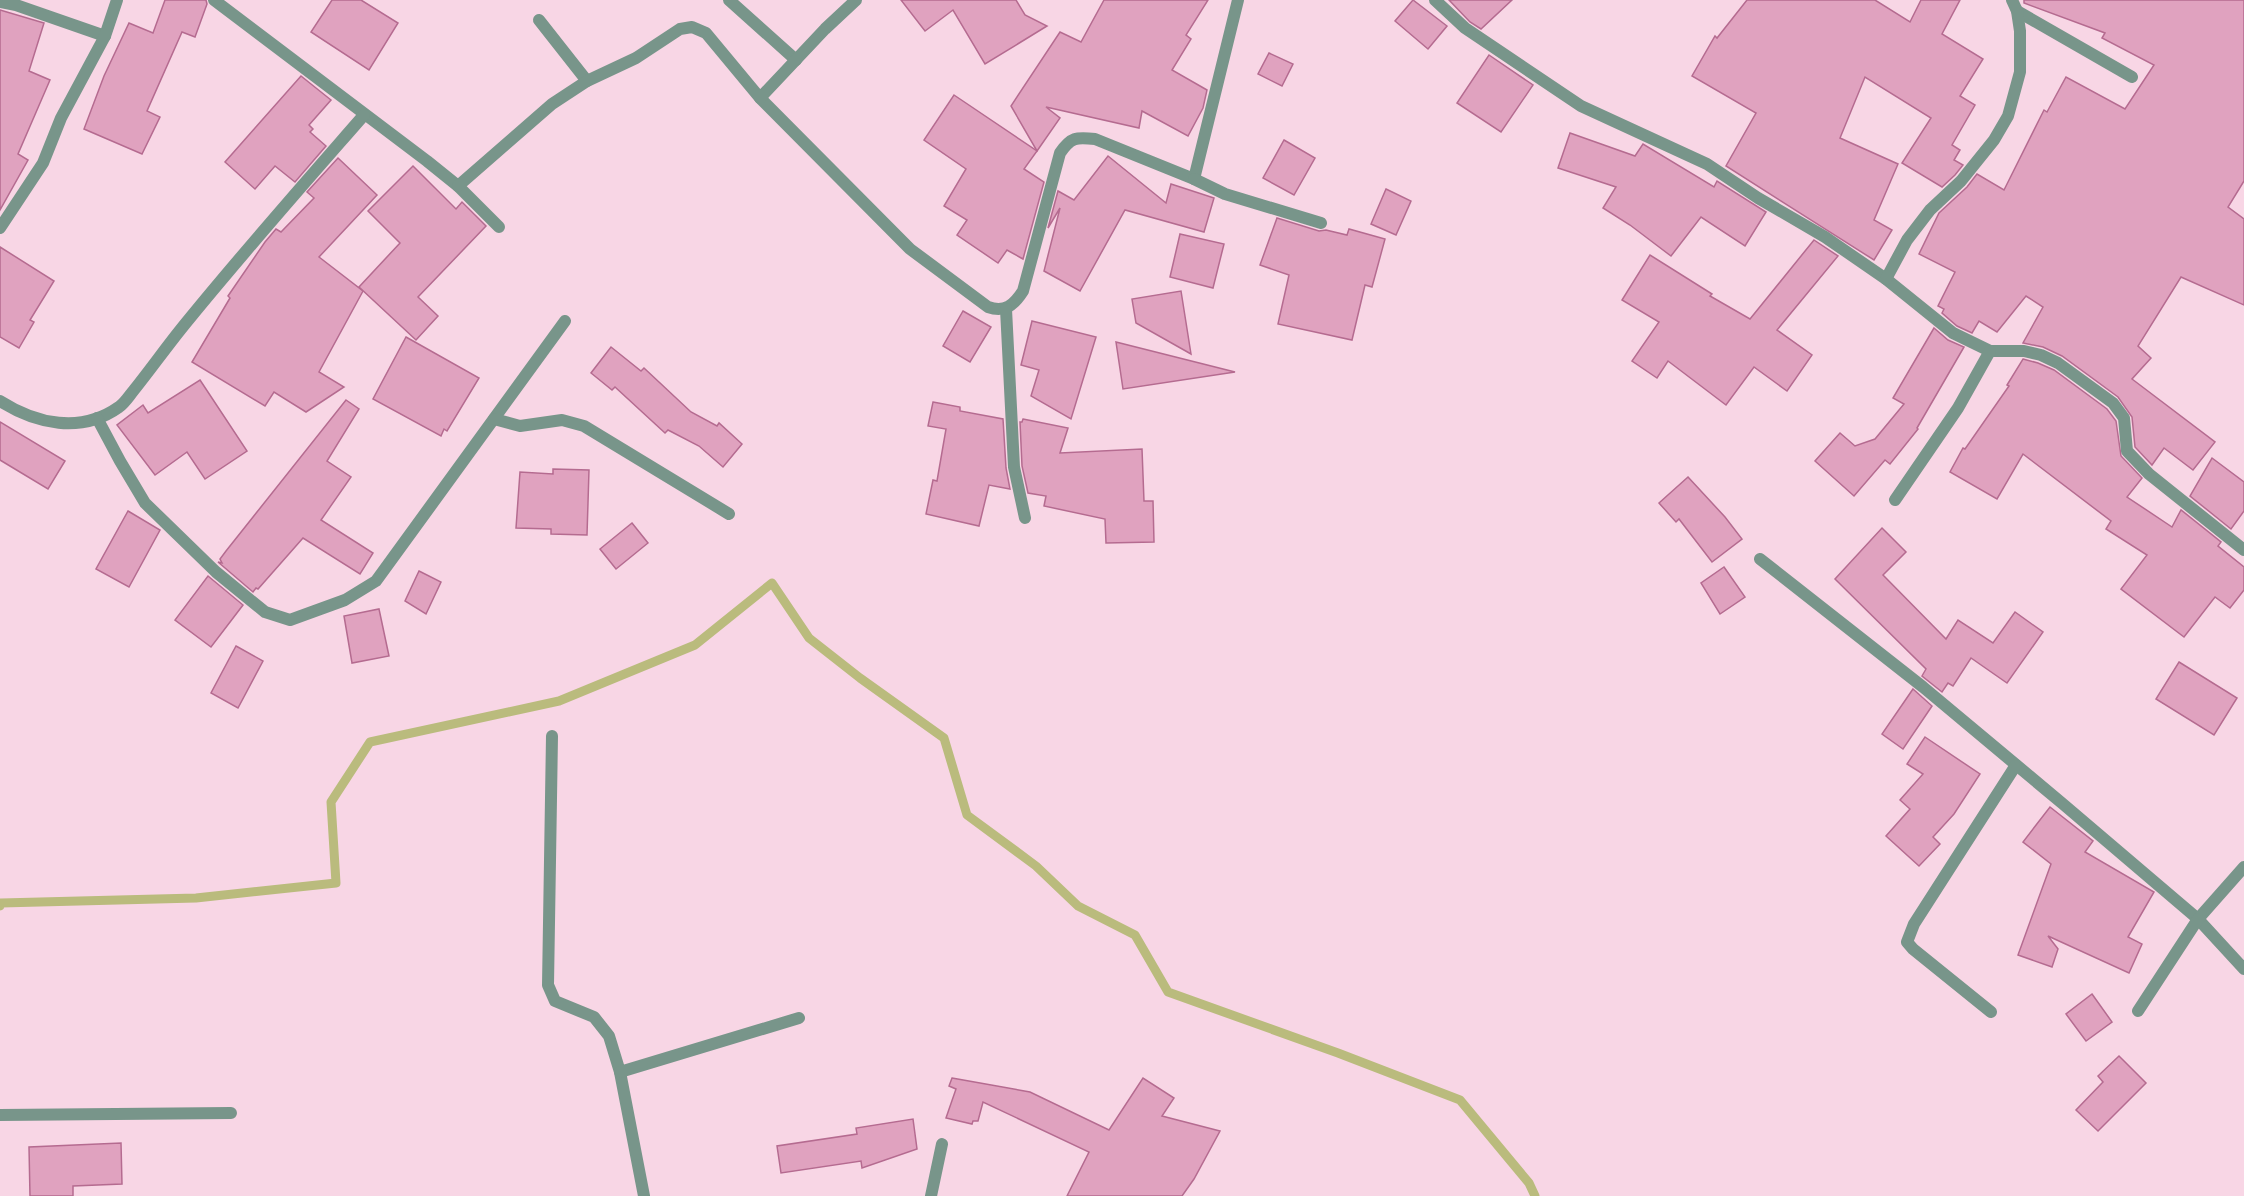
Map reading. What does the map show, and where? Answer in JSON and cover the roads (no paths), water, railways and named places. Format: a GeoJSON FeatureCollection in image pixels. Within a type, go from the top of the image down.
{"type":"FeatureCollection","features":[{"type":"Feature","properties":{"kind":"street"},"geometry":{"type":"LineString","coordinates":[[0,228],[43,163],[61,118],[105,36],[117,0]]}},
{"type":"Feature","properties":{"kind":"street"},"geometry":{"type":"LineString","coordinates":[[213,0],[458,186],[499,227]]}},
{"type":"Feature","properties":{"kind":"street"},"geometry":{"type":"LineString","coordinates":[[729,0],[796,60]]}},
{"type":"Feature","properties":{"kind":"street"},"geometry":{"type":"LineString","coordinates":[[760,98],[856,0]]}},
{"type":"Feature","properties":{"kind":"street"},"geometry":{"type":"LineString","coordinates":[[1194,180],[1238,0]]}},
{"type":"Feature","properties":{"kind":"street"},"geometry":{"type":"LineString","coordinates":[[1435,0],[1465,28],[1581,106],[1707,164],[1758,198],[1825,237],[1886,279],[1953,333],[1990,351],[2024,351],[2042,355],[2058,363],[2113,403],[2124,418],[2127,451],[2149,474],[2244,550]]}},
{"type":"Feature","properties":{"kind":"street"},"geometry":{"type":"LineString","coordinates":[[0,2],[16,5],[105,36]]}},
{"type":"Feature","properties":{"kind":"street"},"geometry":{"type":"LineString","coordinates":[[1886,279],[1907,240],[1930,210],[1961,182],[1994,140],[2008,116],[2020,72],[2020,31],[2014,6]]}},
{"type":"Feature","properties":{"kind":"street"},"geometry":{"type":"LineString","coordinates":[[2014,6],[2132,77]]}},
{"type":"Feature","properties":{"kind":"street"},"geometry":{"type":"LineString","coordinates":[[539,20],[587,81]]}},
{"type":"Feature","properties":{"kind":"street"},"geometry":{"type":"LineString","coordinates":[[458,186],[552,104],[587,81],[636,58],[680,29],[692,27],[706,33],[760,98],[910,249],[988,307],[997,310],[1006,309],[1014,304],[1023,291],[1060,153],[1069,141],[1081,137],[1095,139],[1225,194],[1321,223]]}},
{"type":"Feature","properties":{"kind":"street"},"geometry":{"type":"LineString","coordinates":[[0,401],[15,411],[42,422],[72,424],[97,418],[120,407],[260,234],[364,115]]}},
{"type":"Feature","properties":{"kind":"street"},"geometry":{"type":"LineString","coordinates":[[1006,309],[1014,467],[1025,518]]}},
{"type":"Feature","properties":{"kind":"street"},"geometry":{"type":"LineString","coordinates":[[97,418],[145,503],[216,572],[250,600],[265,612],[290,620],[345,600],[376,581],[565,321]]}},
{"type":"Feature","properties":{"kind":"street"},"geometry":{"type":"LineString","coordinates":[[1895,500],[1958,408],[1990,351]]}},
{"type":"Feature","properties":{"kind":"street"},"geometry":{"type":"LineString","coordinates":[[494,419],[520,426],[562,420],[584,426],[729,514]]}},
{"type":"Feature","properties":{"kind":"street"},"geometry":{"type":"LineString","coordinates":[[1760,559],[1923,687],[2198,919],[2244,969]]}},
{"type":"Feature","properties":{"kind":"street"},"geometry":{"type":"LineString","coordinates":[[552,736],[548,985],[555,1001],[572,1006],[594,1017],[609,1036],[620,1072],[644,1196]]}},
{"type":"Feature","properties":{"kind":"street"},"geometry":{"type":"LineString","coordinates":[[1991,1012],[1913,949],[1908,942],[1914,924],[2016,765]]}},
{"type":"Feature","properties":{"kind":"street"},"geometry":{"type":"LineString","coordinates":[[2138,1011],[2198,919],[2244,867]]}},
{"type":"Feature","properties":{"kind":"street"},"geometry":{"type":"LineString","coordinates":[[620,1072],[799,1018]]}},
{"type":"Feature","properties":{"kind":"street"},"geometry":{"type":"LineString","coordinates":[[0,1114],[231,1113]]}},
{"type":"Feature","properties":{"kind":"street"},"geometry":{"type":"LineString","coordinates":[[931,1196],[942,1144]]}},
{"type":"Feature","properties":{"kind":"waterway"},"geometry":{"type":"LineString","coordinates":[[0,906],[1,903],[196,898],[336,883],[331,802],[370,742],[559,701],[695,645],[772,583],[809,638],[944,738],[967,815],[1036,866],[1078,906],[1135,935],[1168,992],[1460,1100],[1529,1183],[1535,1196]]}}]}
